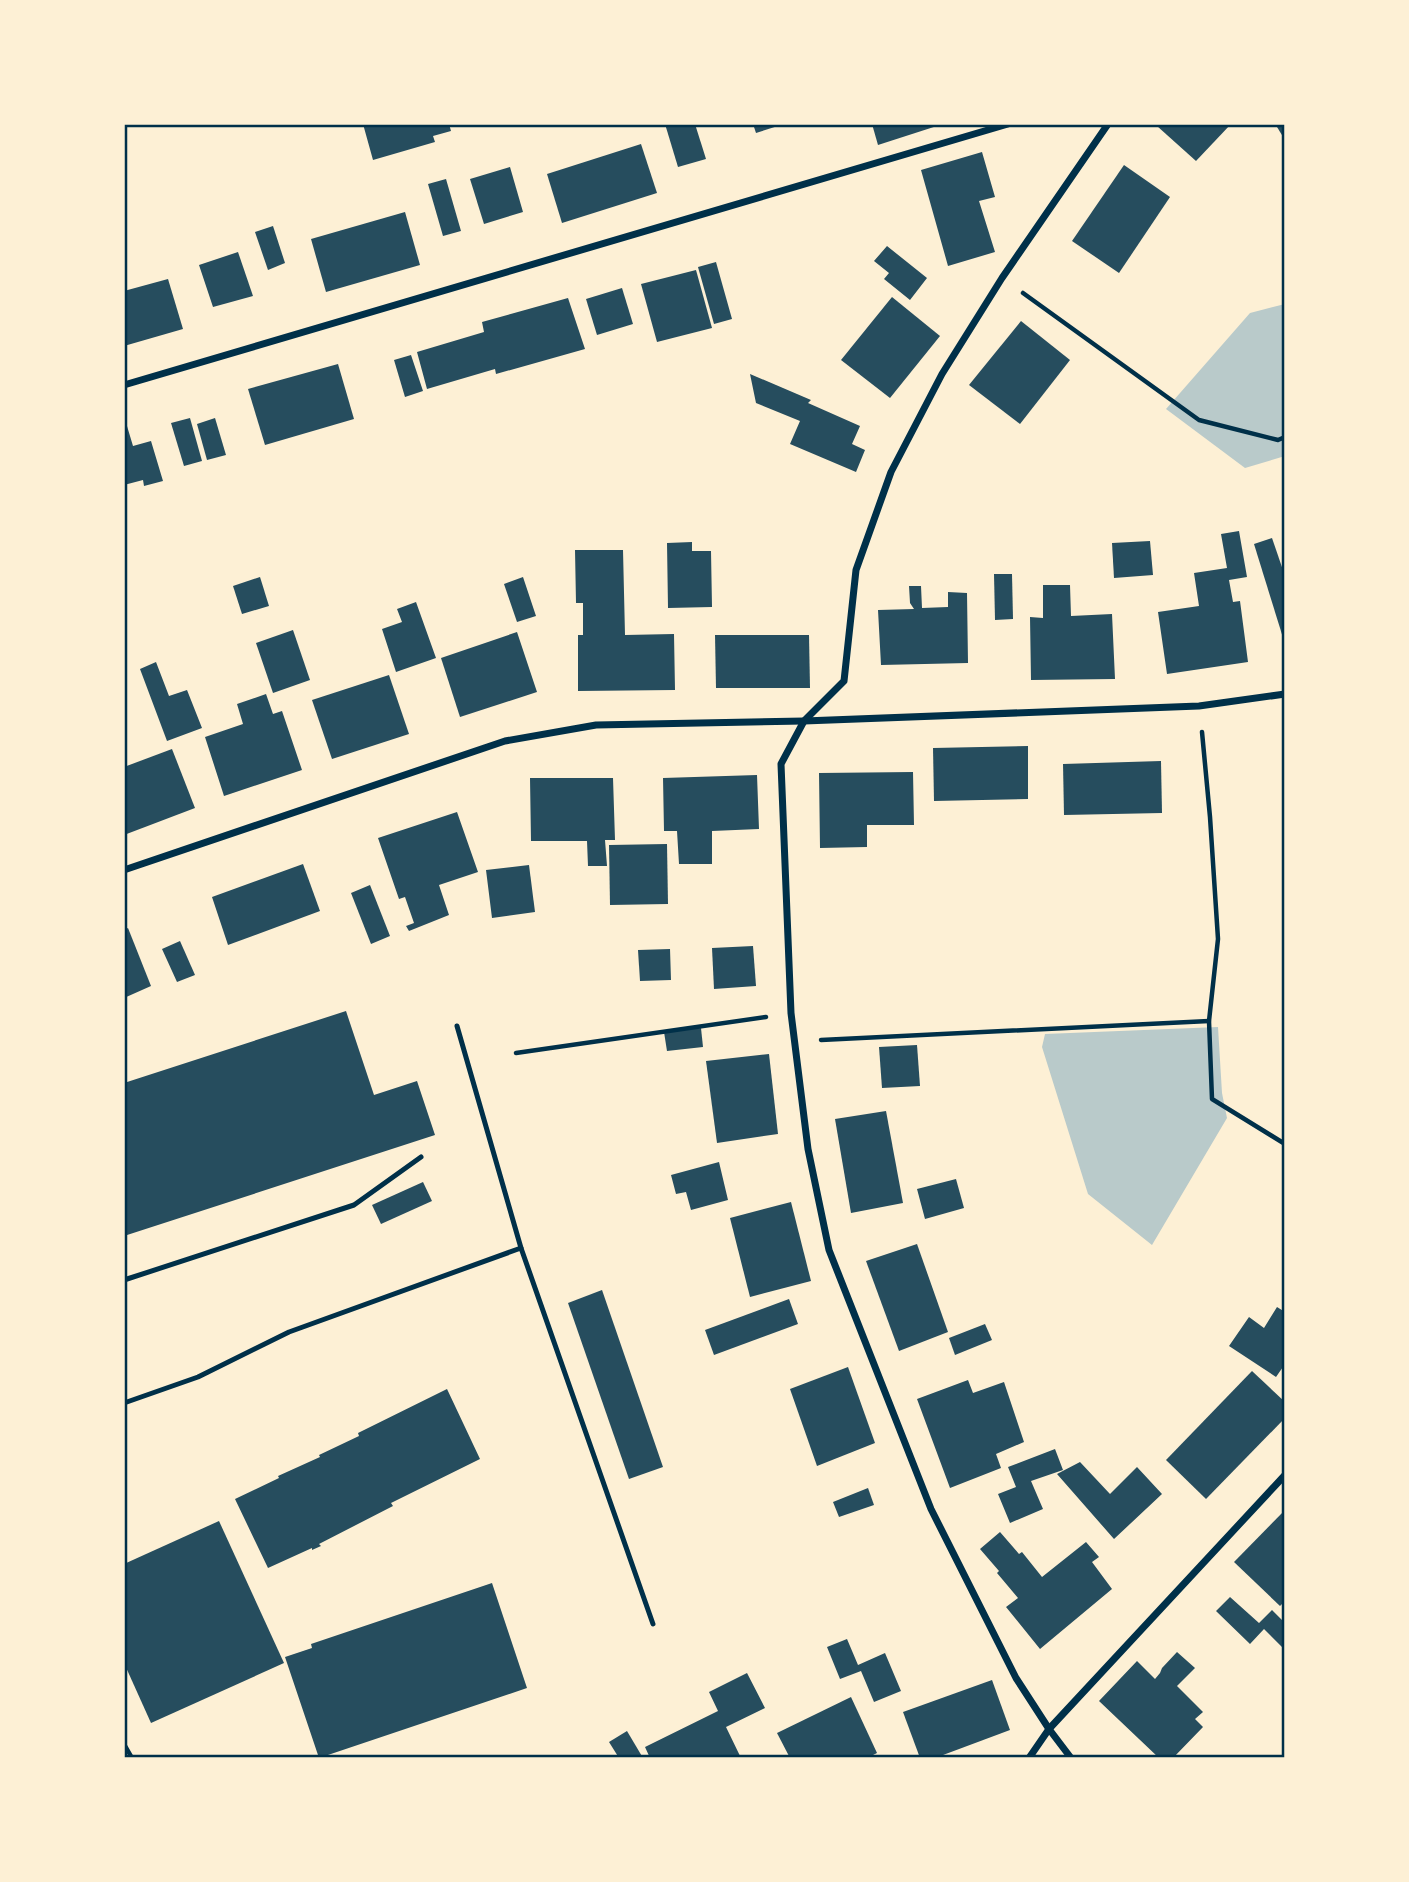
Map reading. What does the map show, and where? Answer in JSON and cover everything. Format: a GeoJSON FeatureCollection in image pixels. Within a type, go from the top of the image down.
{"type":"FeatureCollection","features":[{"type":"Feature","properties":{"kind":"street"},"geometry":{"type":"LineString","coordinates":[[124,385],[1008,124]]}},
{"type":"Feature","properties":{"kind":"street"},"geometry":{"type":"LineString","coordinates":[[1071,1758],[1016,1678],[931,1510],[829,1250],[808,1149],[791,1013],[781,764],[804,721],[844,681],[856,570],[891,472],[942,374],[1002,278],[1108,124]]}},
{"type":"Feature","properties":{"kind":"street"},"geometry":{"type":"LineString","coordinates":[[124,870],[505,741],[596,725],[804,721],[1199,706],[1285,694]]}},
{"type":"Feature","properties":{"kind":"street"},"geometry":{"type":"LineString","coordinates":[[1029,1758],[1049,1729],[1285,1475]]}},
{"type":"Feature","properties":{"kind":"lane"},"geometry":{"type":"LineString","coordinates":[[457,1026],[521,1248],[653,1624]]}},
{"type":"Feature","properties":{"kind":"lane"},"geometry":{"type":"LineString","coordinates":[[124,1279],[354,1205],[421,1157]]}},
{"type":"Feature","properties":{"kind":"lane"},"geometry":{"type":"LineString","coordinates":[[124,1403],[198,1377],[289,1332],[521,1248]]}},
{"type":"Feature","properties":{"kind":"path"},"geometry":{"type":"LineString","coordinates":[[1002,278],[1199,420],[1278,440],[1285,438]]}},
{"type":"Feature","properties":{"kind":"path"},"geometry":{"type":"LineString","coordinates":[[1199,706],[1210,817],[1217,939],[1209,1021],[1212,1099],[1285,1144]]}},
{"type":"Feature","properties":{"kind":"path"},"geometry":{"type":"LineString","coordinates":[[516,1053],[791,1013]]}},
{"type":"Feature","properties":{"kind":"path"},"geometry":{"type":"LineString","coordinates":[[795,1042],[1209,1021]]}},
{"type":"Feature","properties":{"kind":"path"},"geometry":{"type":"LineString","coordinates":[[124,1744],[132,1758]]}},
{"type":"Feature","properties":{"kind":"shaded area"},"geometry":{"type":"Polygon","coordinates":[[[1285,304],[1285,456],[1245,468],[1166,409],[1250,313],[1285,304]]]}},
{"type":"Feature","properties":{"kind":"shaded area"},"geometry":{"type":"Polygon","coordinates":[[[1218,1027],[1222,1093],[1227,1118],[1152,1245],[1088,1194],[1042,1047],[1045,1034],[1218,1027]]]}},
{"type":"Feature","properties":{"kind":"building"},"geometry":{"type":"Polygon","coordinates":[[[363,124],[449,124],[451,131],[433,136],[435,142],[373,160],[363,124]]]}},
{"type":"Feature","properties":{"kind":"building"},"geometry":{"type":"Polygon","coordinates":[[[665,124],[695,124],[706,159],[678,167],[665,124]]]}},
{"type":"Feature","properties":{"kind":"building"},"geometry":{"type":"Polygon","coordinates":[[[753,124],[781,124],[781,125],[756,133],[753,124]]]}},
{"type":"Feature","properties":{"kind":"building"},"geometry":{"type":"Polygon","coordinates":[[[872,124],[940,124],[940,125],[878,145],[872,124]]]}},
{"type":"Feature","properties":{"kind":"building"},"geometry":{"type":"Polygon","coordinates":[[[1231,124],[1196,161],[1157,126],[1231,124]]]}},
{"type":"Feature","properties":{"kind":"building"},"geometry":{"type":"Polygon","coordinates":[[[1285,124],[1285,140],[1277,127],[1285,124]]]}},
{"type":"Feature","properties":{"kind":"building"},"geometry":{"type":"Polygon","coordinates":[[[641,144],[657,193],[562,223],[547,174],[641,144]]]}},
{"type":"Feature","properties":{"kind":"building"},"geometry":{"type":"Polygon","coordinates":[[[982,152],[995,197],[979,201],[995,252],[948,266],[921,170],[982,152]]]}},
{"type":"Feature","properties":{"kind":"building"},"geometry":{"type":"Polygon","coordinates":[[[1124,165],[1170,197],[1119,273],[1072,241],[1124,165]]]}},
{"type":"Feature","properties":{"kind":"building"},"geometry":{"type":"Polygon","coordinates":[[[510,167],[523,212],[484,224],[470,179],[510,167]]]}},
{"type":"Feature","properties":{"kind":"building"},"geometry":{"type":"Polygon","coordinates":[[[446,179],[461,231],[443,236],[428,184],[446,179]]]}},
{"type":"Feature","properties":{"kind":"building"},"geometry":{"type":"Polygon","coordinates":[[[405,212],[420,265],[326,292],[311,239],[405,212]]]}},
{"type":"Feature","properties":{"kind":"building"},"geometry":{"type":"Polygon","coordinates":[[[273,226],[285,263],[268,270],[255,232],[273,226]]]}},
{"type":"Feature","properties":{"kind":"building"},"geometry":{"type":"Polygon","coordinates":[[[887,246],[927,278],[910,300],[884,279],[889,273],[874,261],[887,246]]]}},
{"type":"Feature","properties":{"kind":"building"},"geometry":{"type":"Polygon","coordinates":[[[238,252],[253,296],[213,307],[199,265],[238,252]]]}},
{"type":"Feature","properties":{"kind":"building"},"geometry":{"type":"Polygon","coordinates":[[[716,262],[732,319],[714,324],[698,267],[716,262]]]}},
{"type":"Feature","properties":{"kind":"building"},"geometry":{"type":"Polygon","coordinates":[[[696,270],[712,328],[657,342],[641,284],[696,270]]]}},
{"type":"Feature","properties":{"kind":"building"},"geometry":{"type":"Polygon","coordinates":[[[168,279],[183,329],[124,346],[124,291],[168,279]]]}},
{"type":"Feature","properties":{"kind":"building"},"geometry":{"type":"Polygon","coordinates":[[[622,288],[633,324],[597,335],[586,299],[622,288]]]}},
{"type":"Feature","properties":{"kind":"building"},"geometry":{"type":"Polygon","coordinates":[[[892,297],[940,336],[890,398],[841,360],[892,297]]]}},
{"type":"Feature","properties":{"kind":"building"},"geometry":{"type":"Polygon","coordinates":[[[568,298],[585,349],[496,374],[495,369],[427,389],[417,352],[484,332],[482,322],[568,298]]]}},
{"type":"Feature","properties":{"kind":"building"},"geometry":{"type":"Polygon","coordinates":[[[1021,321],[1070,360],[1020,424],[969,385],[1021,321]]]}},
{"type":"Feature","properties":{"kind":"building"},"geometry":{"type":"Polygon","coordinates":[[[411,355],[423,391],[405,397],[394,360],[411,355]]]}},
{"type":"Feature","properties":{"kind":"building"},"geometry":{"type":"Polygon","coordinates":[[[338,364],[354,419],[265,445],[248,389],[338,364]]]}},
{"type":"Feature","properties":{"kind":"building"},"geometry":{"type":"Polygon","coordinates":[[[750,374],[811,400],[808,403],[860,426],[852,444],[865,450],[856,472],[790,444],[800,421],[756,403],[750,374]]]}},
{"type":"Feature","properties":{"kind":"building"},"geometry":{"type":"Polygon","coordinates":[[[190,418],[202,461],[184,466],[171,423],[190,418]]]}},
{"type":"Feature","properties":{"kind":"building"},"geometry":{"type":"Polygon","coordinates":[[[215,418],[226,455],[207,460],[197,424],[215,418]]]}},
{"type":"Feature","properties":{"kind":"building"},"geometry":{"type":"Polygon","coordinates":[[[127,426],[133,446],[151,441],[163,481],[144,486],[143,480],[124,485],[124,427],[127,426]]]}},
{"type":"Feature","properties":{"kind":"building"},"geometry":{"type":"Polygon","coordinates":[[[1239,531],[1247,577],[1229,580],[1233,602],[1240,601],[1248,662],[1167,674],[1158,612],[1199,606],[1194,573],[1227,568],[1221,534],[1239,531]]]}},
{"type":"Feature","properties":{"kind":"building"},"geometry":{"type":"Polygon","coordinates":[[[1272,538],[1285,576],[1284,641],[1254,544],[1272,538]]]}},
{"type":"Feature","properties":{"kind":"building"},"geometry":{"type":"Polygon","coordinates":[[[1150,541],[1153,575],[1114,578],[1112,543],[1150,541]]]}},
{"type":"Feature","properties":{"kind":"building"},"geometry":{"type":"Polygon","coordinates":[[[692,542],[692,551],[711,551],[712,607],[668,608],[667,543],[692,542]]]}},
{"type":"Feature","properties":{"kind":"building"},"geometry":{"type":"Polygon","coordinates":[[[575,550],[623,550],[625,635],[674,634],[675,690],[578,691],[578,635],[583,635],[583,603],[576,603],[575,550]]]}},
{"type":"Feature","properties":{"kind":"building"},"geometry":{"type":"Polygon","coordinates":[[[994,574],[1012,574],[1013,619],[995,620],[994,574]]]}},
{"type":"Feature","properties":{"kind":"building"},"geometry":{"type":"Polygon","coordinates":[[[260,577],[269,606],[242,614],[233,586],[260,577]]]}},
{"type":"Feature","properties":{"kind":"building"},"geometry":{"type":"Polygon","coordinates":[[[523,577],[536,616],[517,622],[504,584],[523,577]]]}},
{"type":"Feature","properties":{"kind":"building"},"geometry":{"type":"Polygon","coordinates":[[[1043,585],[1070,585],[1071,616],[1112,614],[1115,679],[1031,680],[1030,617],[1043,618],[1043,585]]]}},
{"type":"Feature","properties":{"kind":"building"},"geometry":{"type":"Polygon","coordinates":[[[909,586],[921,586],[922,608],[948,607],[948,592],[967,593],[968,663],[881,665],[878,610],[914,609],[910,603],[909,586]]]}},
{"type":"Feature","properties":{"kind":"building"},"geometry":{"type":"Polygon","coordinates":[[[416,602],[436,658],[396,672],[382,629],[402,622],[397,609],[416,602]]]}},
{"type":"Feature","properties":{"kind":"building"},"geometry":{"type":"Polygon","coordinates":[[[293,630],[310,680],[273,693],[256,643],[293,630]]]}},
{"type":"Feature","properties":{"kind":"building"},"geometry":{"type":"Polygon","coordinates":[[[517,632],[537,692],[460,717],[441,658],[517,632]]]}},
{"type":"Feature","properties":{"kind":"building"},"geometry":{"type":"Polygon","coordinates":[[[715,635],[809,635],[810,688],[716,688],[715,635]]]}},
{"type":"Feature","properties":{"kind":"building"},"geometry":{"type":"Polygon","coordinates":[[[156,662],[169,696],[187,690],[202,728],[167,741],[140,669],[156,662]]]}},
{"type":"Feature","properties":{"kind":"building"},"geometry":{"type":"Polygon","coordinates":[[[389,675],[409,734],[332,759],[312,700],[389,675]]]}},
{"type":"Feature","properties":{"kind":"building"},"geometry":{"type":"Polygon","coordinates":[[[266,694],[273,714],[282,711],[302,770],[224,796],[205,737],[243,724],[237,704],[266,694]]]}},
{"type":"Feature","properties":{"kind":"building"},"geometry":{"type":"Polygon","coordinates":[[[1028,746],[1028,799],[934,801],[933,748],[1028,746]]]}},
{"type":"Feature","properties":{"kind":"building"},"geometry":{"type":"Polygon","coordinates":[[[172,749],[195,808],[124,835],[124,767],[172,749]]]}},
{"type":"Feature","properties":{"kind":"building"},"geometry":{"type":"Polygon","coordinates":[[[1161,761],[1162,813],[1064,815],[1063,764],[1161,761]]]}},
{"type":"Feature","properties":{"kind":"building"},"geometry":{"type":"Polygon","coordinates":[[[913,772],[914,825],[867,825],[867,847],[820,848],[819,773],[913,772]]]}},
{"type":"Feature","properties":{"kind":"building"},"geometry":{"type":"Polygon","coordinates":[[[757,775],[759,829],[712,831],[712,864],[679,864],[677,831],[664,831],[663,778],[757,775]]]}},
{"type":"Feature","properties":{"kind":"building"},"geometry":{"type":"Polygon","coordinates":[[[530,778],[613,778],[615,840],[605,840],[607,866],[588,866],[587,841],[531,841],[530,778]]]}},
{"type":"Feature","properties":{"kind":"building"},"geometry":{"type":"Polygon","coordinates":[[[457,812],[478,872],[439,885],[449,915],[409,931],[406,926],[414,923],[405,897],[399,899],[378,838],[457,812]]]}},
{"type":"Feature","properties":{"kind":"building"},"geometry":{"type":"Polygon","coordinates":[[[667,844],[668,904],[610,905],[609,845],[667,844]]]}},
{"type":"Feature","properties":{"kind":"building"},"geometry":{"type":"Polygon","coordinates":[[[303,864],[320,911],[228,945],[212,897],[303,864]]]}},
{"type":"Feature","properties":{"kind":"building"},"geometry":{"type":"Polygon","coordinates":[[[529,865],[535,912],[492,918],[486,870],[529,865]]]}},
{"type":"Feature","properties":{"kind":"building"},"geometry":{"type":"Polygon","coordinates":[[[370,885],[390,936],[371,944],[351,893],[370,885]]]}},
{"type":"Feature","properties":{"kind":"building"},"geometry":{"type":"Polygon","coordinates":[[[128,928],[151,986],[124,998],[124,930],[128,928]]]}},
{"type":"Feature","properties":{"kind":"building"},"geometry":{"type":"Polygon","coordinates":[[[180,941],[195,975],[177,982],[162,949],[180,941]]]}},
{"type":"Feature","properties":{"kind":"building"},"geometry":{"type":"Polygon","coordinates":[[[753,946],[756,986],[714,989],[712,948],[753,946]]]}},
{"type":"Feature","properties":{"kind":"building"},"geometry":{"type":"Polygon","coordinates":[[[670,949],[671,980],[640,981],[638,950],[670,949]]]}},
{"type":"Feature","properties":{"kind":"building"},"geometry":{"type":"Polygon","coordinates":[[[346,1011],[374,1095],[417,1081],[435,1135],[124,1236],[124,1083],[346,1011]]]}},
{"type":"Feature","properties":{"kind":"building"},"geometry":{"type":"Polygon","coordinates":[[[701,1028],[703,1047],[667,1051],[664,1032],[701,1028]]]}},
{"type":"Feature","properties":{"kind":"building"},"geometry":{"type":"Polygon","coordinates":[[[917,1045],[920,1086],[882,1088],[879,1047],[917,1045]]]}},
{"type":"Feature","properties":{"kind":"building"},"geometry":{"type":"Polygon","coordinates":[[[769,1054],[778,1134],[717,1143],[706,1061],[769,1054]]]}},
{"type":"Feature","properties":{"kind":"building"},"geometry":{"type":"Polygon","coordinates":[[[886,1111],[903,1203],[851,1213],[835,1119],[886,1111]]]}},
{"type":"Feature","properties":{"kind":"building"},"geometry":{"type":"Polygon","coordinates":[[[719,1162],[728,1200],[691,1210],[686,1192],[676,1194],[671,1175],[719,1162]]]}},
{"type":"Feature","properties":{"kind":"building"},"geometry":{"type":"Polygon","coordinates":[[[956,1179],[964,1208],[925,1219],[917,1189],[956,1179]]]}},
{"type":"Feature","properties":{"kind":"building"},"geometry":{"type":"Polygon","coordinates":[[[423,1182],[432,1201],[381,1224],[372,1205],[423,1182]]]}},
{"type":"Feature","properties":{"kind":"building"},"geometry":{"type":"Polygon","coordinates":[[[791,1202],[811,1281],[750,1297],[730,1218],[791,1202]]]}},
{"type":"Feature","properties":{"kind":"building"},"geometry":{"type":"Polygon","coordinates":[[[917,1244],[948,1332],[899,1351],[866,1261],[917,1244]]]}},
{"type":"Feature","properties":{"kind":"building"},"geometry":{"type":"Polygon","coordinates":[[[602,1290],[663,1467],[629,1479],[568,1303],[602,1290]]]}},
{"type":"Feature","properties":{"kind":"building"},"geometry":{"type":"Polygon","coordinates":[[[789,1299],[798,1324],[714,1355],[705,1330],[789,1299]]]}},
{"type":"Feature","properties":{"kind":"building"},"geometry":{"type":"Polygon","coordinates":[[[1277,1307],[1285,1312],[1285,1364],[1276,1377],[1229,1346],[1249,1317],[1264,1328],[1277,1307]]]}},
{"type":"Feature","properties":{"kind":"building"},"geometry":{"type":"Polygon","coordinates":[[[985,1324],[992,1340],[955,1355],[949,1338],[985,1324]]]}},
{"type":"Feature","properties":{"kind":"building"},"geometry":{"type":"Polygon","coordinates":[[[848,1367],[875,1443],[817,1466],[790,1389],[848,1367]]]}},
{"type":"Feature","properties":{"kind":"building"},"geometry":{"type":"Polygon","coordinates":[[[1252,1371],[1285,1402],[1285,1418],[1206,1499],[1166,1460],[1252,1371]]]}},
{"type":"Feature","properties":{"kind":"building"},"geometry":{"type":"Polygon","coordinates":[[[968,1380],[973,1393],[1004,1382],[1024,1442],[996,1454],[1001,1468],[950,1488],[917,1399],[968,1380]]]}},
{"type":"Feature","properties":{"kind":"building"},"geometry":{"type":"Polygon","coordinates":[[[447,1389],[480,1459],[391,1503],[393,1506],[319,1544],[321,1546],[268,1568],[235,1499],[447,1389]]]}},
{"type":"Feature","properties":{"kind":"building"},"geometry":{"type":"Polygon","coordinates":[[[1055,1449],[1063,1470],[1031,1481],[1043,1509],[1010,1523],[998,1494],[1016,1487],[1008,1467],[1055,1449]]]}},
{"type":"Feature","properties":{"kind":"building"},"geometry":{"type":"Polygon","coordinates":[[[1080,1462],[1110,1494],[1137,1467],[1162,1494],[1114,1539],[1057,1474],[1080,1462]]]}},
{"type":"Feature","properties":{"kind":"building"},"geometry":{"type":"Polygon","coordinates":[[[868,1488],[874,1505],[839,1517],[833,1502],[868,1488]]]}},
{"type":"Feature","properties":{"kind":"building"},"geometry":{"type":"Polygon","coordinates":[[[1285,1510],[1285,1601],[1280,1606],[1234,1562],[1285,1510]]]}},
{"type":"Feature","properties":{"kind":"building"},"geometry":{"type":"Polygon","coordinates":[[[219,1521],[284,1663],[151,1723],[124,1663],[124,1564],[219,1521]]]}},
{"type":"Feature","properties":{"kind":"building"},"geometry":{"type":"Polygon","coordinates":[[[1000,1532],[1019,1554],[1022,1552],[1042,1577],[1086,1542],[1099,1557],[1092,1562],[1112,1589],[1040,1649],[1006,1607],[1018,1598],[980,1549],[1000,1532]]]}},
{"type":"Feature","properties":{"kind":"building"},"geometry":{"type":"Polygon","coordinates":[[[492,1583],[527,1688],[319,1758],[285,1657],[312,1648],[311,1644],[492,1583]]]}},
{"type":"Feature","properties":{"kind":"building"},"geometry":{"type":"Polygon","coordinates":[[[1230,1597],[1259,1623],[1272,1610],[1285,1623],[1285,1650],[1264,1629],[1250,1644],[1216,1611],[1230,1597]]]}},
{"type":"Feature","properties":{"kind":"building"},"geometry":{"type":"Polygon","coordinates":[[[847,1639],[858,1665],[885,1653],[901,1691],[874,1702],[861,1671],[840,1679],[827,1647],[847,1639]]]}},
{"type":"Feature","properties":{"kind":"building"},"geometry":{"type":"Polygon","coordinates":[[[1177,1652],[1195,1668],[1177,1686],[1203,1712],[1195,1719],[1203,1727],[1173,1758],[1159,1758],[1099,1701],[1137,1661],[1155,1679],[1177,1652]]]}},
{"type":"Feature","properties":{"kind":"building"},"geometry":{"type":"Polygon","coordinates":[[[747,1673],[765,1708],[726,1727],[741,1758],[650,1758],[645,1747],[718,1711],[709,1692],[747,1673]]]}},
{"type":"Feature","properties":{"kind":"building"},"geometry":{"type":"Polygon","coordinates":[[[992,1680],[1010,1730],[935,1758],[920,1758],[903,1712],[992,1680]]]}},
{"type":"Feature","properties":{"kind":"building"},"geometry":{"type":"Polygon","coordinates":[[[851,1697],[877,1753],[867,1758],[790,1758],[777,1733],[851,1697]]]}},
{"type":"Feature","properties":{"kind":"building"},"geometry":{"type":"Polygon","coordinates":[[[627,1731],[643,1758],[619,1758],[609,1742],[627,1731]]]}}]}
